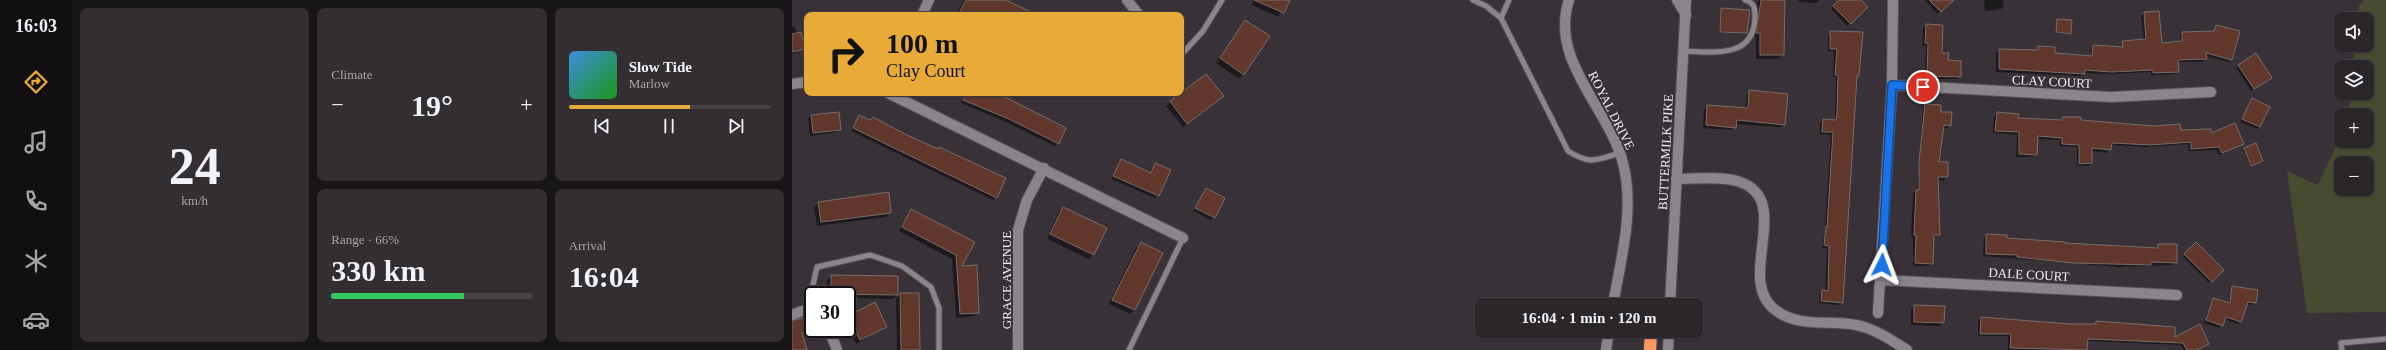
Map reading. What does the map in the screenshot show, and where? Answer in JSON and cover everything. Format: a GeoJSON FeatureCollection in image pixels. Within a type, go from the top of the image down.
{"type":"FeatureCollection","features":[{"type":"Feature","properties":{"kind":"highway"},"geometry":{"type":"LineString","coordinates":[[1650,350],[1651,338]]}},
{"type":"Feature","properties":{"kind":"street"},"geometry":{"type":"LineString","coordinates":[[923,12],[929,0]]}},
{"type":"Feature","properties":{"kind":"street"},"geometry":{"type":"LineString","coordinates":[[1127,0],[1137,12]]}},
{"type":"Feature","properties":{"kind":"street","name":"ROYAL DRIVE"},"geometry":{"type":"LineString","coordinates":[[1569,0],[1564,31],[1568,52],[1600,109],[1620,153],[1628,186],[1628,220],[1614,298]]}},
{"type":"Feature","properties":{"kind":"street"},"geometry":{"type":"LineString","coordinates":[[1677,0],[1686,15]]}},
{"type":"Feature","properties":{"kind":"street","name":"BUTTERMILK PIKE"},"geometry":{"type":"LineString","coordinates":[[1669,298],[1686,0]]}},
{"type":"Feature","properties":{"kind":"street"},"geometry":{"type":"LineString","coordinates":[[1878,313],[1892,85],[1893,0]]}},
{"type":"Feature","properties":{"kind":"street"},"geometry":{"type":"LineString","coordinates":[[792,84],[804,82]]}},
{"type":"Feature","properties":{"kind":"street","name":"CLAY COURT"},"geometry":{"type":"LineString","coordinates":[[1892,85],[2111,97],[2211,92]]}},
{"type":"Feature","properties":{"kind":"street"},"geometry":{"type":"LineString","coordinates":[[894,96],[1044,168],[1183,238]]}},
{"type":"Feature","properties":{"kind":"street","name":"GRACE AVENUE"},"geometry":{"type":"LineString","coordinates":[[1018,350],[1018,230],[1027,200],[1044,168]]}},
{"type":"Feature","properties":{"kind":"street"},"geometry":{"type":"LineString","coordinates":[[1676,179],[1735,180],[1749,186],[1760,196],[1764,213],[1760,270],[1764,292],[1774,309],[1796,320],[1855,325],[1872,329],[1907,350]]}},
{"type":"Feature","properties":{"kind":"street","name":"DALE COURT"},"geometry":{"type":"LineString","coordinates":[[1881,280],[2177,296]]}},
{"type":"Feature","properties":{"kind":"street"},"geometry":{"type":"LineString","coordinates":[[792,315],[804,312]]}},
{"type":"Feature","properties":{"kind":"street"},"geometry":{"type":"LineString","coordinates":[[832,338],[837,350]]}},
{"type":"Feature","properties":{"kind":"street"},"geometry":{"type":"LineString","coordinates":[[1606,350],[1608,338]]}},
{"type":"Feature","properties":{"kind":"street"},"geometry":{"type":"LineString","coordinates":[[1668,350],[1669,338]]}},
{"type":"Feature","properties":{"kind":"lane"},"geometry":{"type":"LineString","coordinates":[[1184,52],[1203,31],[1222,0]]}},
{"type":"Feature","properties":{"kind":"lane"},"geometry":{"type":"LineString","coordinates":[[1473,0],[1486,6],[1501,18],[1568,151],[1583,160],[1594,160],[1620,153]]}},
{"type":"Feature","properties":{"kind":"lane"},"geometry":{"type":"LineString","coordinates":[[1501,18],[1509,0]]}},
{"type":"Feature","properties":{"kind":"lane"},"geometry":{"type":"LineString","coordinates":[[1683,51],[1724,52],[1743,45],[1753,34],[1755,26],[1755,8],[1752,2],[1745,0]]}},
{"type":"Feature","properties":{"kind":"lane"},"geometry":{"type":"LineString","coordinates":[[1129,350],[1183,238]]}},
{"type":"Feature","properties":{"kind":"lane"},"geometry":{"type":"LineString","coordinates":[[814,286],[817,267],[870,255],[902,266],[931,287],[939,308],[939,350]]}},
{"type":"Feature","properties":{"kind":"lane"},"geometry":{"type":"LineString","coordinates":[[2342,350],[2341,343],[2386,339]]}},
{"type":"Feature","properties":{"kind":"green space"},"geometry":{"type":"Polygon","coordinates":[[[2364,0],[2386,0],[2386,312],[2307,313],[2287,171],[2318,185],[2335,148],[2374,148],[2374,108],[2349,108],[2350,100],[2374,100],[2374,60],[2354,60],[2354,52],[2374,52],[2374,12],[2359,12],[2359,6],[2364,0]]]}},
{"type":"Feature","properties":{"kind":"building"},"geometry":{"type":"Polygon","coordinates":[[[966,0],[1006,0],[1031,12],[960,12],[966,0]]]}},
{"type":"Feature","properties":{"kind":"building"},"geometry":{"type":"Polygon","coordinates":[[[1254,0],[1290,0],[1284,13],[1254,0]]]}},
{"type":"Feature","properties":{"kind":"building"},"geometry":{"type":"Polygon","coordinates":[[[1761,0],[1785,0],[1784,55],[1760,55],[1760,33],[1756,33],[1761,0]]]}},
{"type":"Feature","properties":{"kind":"building"},"geometry":{"type":"Polygon","coordinates":[[[1839,0],[1861,0],[1868,7],[1851,24],[1833,6],[1839,0]]]}},
{"type":"Feature","properties":{"kind":"building"},"geometry":{"type":"Polygon","coordinates":[[[1929,0],[1954,0],[1941,12],[1929,0]]]}},
{"type":"Feature","properties":{"kind":"building"},"geometry":{"type":"Polygon","coordinates":[[[1721,8],[1750,10],[1747,33],[1720,32],[1721,8]]]}},
{"type":"Feature","properties":{"kind":"building"},"geometry":{"type":"Polygon","coordinates":[[[2159,11],[2162,43],[2182,41],[2182,32],[2214,31],[2216,25],[2240,31],[2232,60],[2206,53],[2207,59],[2178,60],[2179,72],[2153,73],[2153,70],[2111,72],[2085,70],[2085,74],[1999,69],[1999,49],[2038,50],[2038,46],[2055,47],[2055,53],[2092,56],[2093,45],[2123,47],[2122,41],[2146,39],[2144,12],[2159,11]]]}},
{"type":"Feature","properties":{"kind":"building"},"geometry":{"type":"Polygon","coordinates":[[[2057,19],[2072,20],[2071,34],[2056,32],[2057,19]]]}},
{"type":"Feature","properties":{"kind":"building"},"geometry":{"type":"Polygon","coordinates":[[[1245,20],[1270,36],[1244,75],[1220,58],[1245,20]]]}},
{"type":"Feature","properties":{"kind":"building"},"geometry":{"type":"Polygon","coordinates":[[[1926,24],[1943,25],[1942,53],[1949,53],[1948,60],[1961,61],[1961,77],[1927,76],[1928,43],[1925,43],[1926,24]]]}},
{"type":"Feature","properties":{"kind":"building"},"geometry":{"type":"Polygon","coordinates":[[[1830,31],[1863,32],[1859,76],[1857,76],[1843,303],[1821,301],[1822,290],[1828,291],[1829,246],[1824,245],[1826,226],[1827,227],[1833,132],[1822,132],[1823,119],[1836,120],[1837,113],[1838,75],[1835,75],[1837,49],[1830,49],[1830,31]]]}},
{"type":"Feature","properties":{"kind":"building"},"geometry":{"type":"Polygon","coordinates":[[[801,32],[804,49],[792,52],[792,34],[801,32]]]}},
{"type":"Feature","properties":{"kind":"building"},"geometry":{"type":"Polygon","coordinates":[[[2256,53],[2272,78],[2254,89],[2238,65],[2256,53]]]}},
{"type":"Feature","properties":{"kind":"building"},"geometry":{"type":"Polygon","coordinates":[[[1206,74],[1224,96],[1187,124],[1170,101],[1177,96],[1184,96],[1184,90],[1206,74]]]}},
{"type":"Feature","properties":{"kind":"building"},"geometry":{"type":"Polygon","coordinates":[[[1749,90],[1788,94],[1785,125],[1737,120],[1736,128],[1706,125],[1707,105],[1748,108],[1749,90]]]}},
{"type":"Feature","properties":{"kind":"building"},"geometry":{"type":"Polygon","coordinates":[[[965,96],[1003,96],[1066,128],[1059,144],[1009,119],[963,100],[965,96]]]}},
{"type":"Feature","properties":{"kind":"building"},"geometry":{"type":"Polygon","coordinates":[[[2252,98],[2270,107],[2260,127],[2242,119],[2252,98]]]}},
{"type":"Feature","properties":{"kind":"building"},"geometry":{"type":"Polygon","coordinates":[[[1925,104],[1941,105],[1941,112],[1952,112],[1951,126],[1944,125],[1939,162],[1948,162],[1948,177],[1938,177],[1940,235],[1934,235],[1933,264],[1915,263],[1916,235],[1914,235],[1916,190],[1919,190],[1919,162],[1925,104]]]}},
{"type":"Feature","properties":{"kind":"building"},"geometry":{"type":"Polygon","coordinates":[[[839,112],[841,130],[813,133],[811,115],[839,112]]]}},
{"type":"Feature","properties":{"kind":"building"},"geometry":{"type":"Polygon","coordinates":[[[1997,112],[2019,114],[2018,118],[2062,120],[2063,117],[2081,117],[2081,120],[2154,126],[2180,124],[2181,130],[2211,129],[2211,133],[2235,123],[2244,144],[2222,153],[2219,147],[2191,149],[2191,142],[2151,145],[2112,143],[2111,150],[2092,148],[2092,163],[2079,164],[2079,145],[2062,144],[2062,138],[2038,136],[2037,155],[2019,154],[2019,132],[1995,131],[1997,112]]]}},
{"type":"Feature","properties":{"kind":"building"},"geometry":{"type":"Polygon","coordinates":[[[859,115],[870,120],[873,117],[907,135],[938,149],[939,147],[1006,178],[997,198],[853,128],[859,115]]]}},
{"type":"Feature","properties":{"kind":"building"},"geometry":{"type":"Polygon","coordinates":[[[2256,143],[2263,161],[2251,166],[2244,148],[2256,143]]]}},
{"type":"Feature","properties":{"kind":"building"},"geometry":{"type":"Polygon","coordinates":[[[1121,159],[1151,173],[1155,163],[1171,170],[1159,196],[1113,176],[1121,159]]]}},
{"type":"Feature","properties":{"kind":"building"},"geometry":{"type":"Polygon","coordinates":[[[1206,188],[1225,198],[1215,218],[1195,208],[1206,188]]]}},
{"type":"Feature","properties":{"kind":"building"},"geometry":{"type":"Polygon","coordinates":[[[889,192],[891,213],[821,222],[818,202],[889,192]]]}},
{"type":"Feature","properties":{"kind":"building"},"geometry":{"type":"Polygon","coordinates":[[[1063,207],[1107,228],[1094,255],[1050,234],[1063,207]]]}},
{"type":"Feature","properties":{"kind":"building"},"geometry":{"type":"Polygon","coordinates":[[[911,209],[975,242],[962,266],[977,265],[979,313],[960,314],[956,255],[902,227],[911,209]]]}},
{"type":"Feature","properties":{"kind":"building"},"geometry":{"type":"Polygon","coordinates":[[[1986,234],[2007,235],[2007,238],[2065,243],[2158,248],[2158,244],[2177,244],[2177,263],[2151,262],[2151,265],[2073,263],[2017,257],[2017,255],[1986,254],[1986,234]]]}},
{"type":"Feature","properties":{"kind":"building"},"geometry":{"type":"Polygon","coordinates":[[[1141,242],[1163,253],[1135,310],[1112,300],[1141,242]]]}},
{"type":"Feature","properties":{"kind":"building"},"geometry":{"type":"Polygon","coordinates":[[[2196,242],[2224,270],[2212,282],[2184,254],[2196,242]]]}},
{"type":"Feature","properties":{"kind":"building"},"geometry":{"type":"Polygon","coordinates":[[[831,275],[898,276],[898,295],[856,294],[856,286],[831,286],[831,275]]]}},
{"type":"Feature","properties":{"kind":"building"},"geometry":{"type":"Polygon","coordinates":[[[2232,286],[2258,290],[2256,303],[2248,302],[2241,322],[2226,317],[2223,326],[2206,320],[2213,298],[2230,303],[2232,286]]]}},
{"type":"Feature","properties":{"kind":"building"},"geometry":{"type":"Polygon","coordinates":[[[900,293],[919,293],[920,350],[901,350],[900,293]]]}},
{"type":"Feature","properties":{"kind":"building"},"geometry":{"type":"Polygon","coordinates":[[[875,302],[887,327],[860,340],[856,332],[856,312],[875,302]]]}},
{"type":"Feature","properties":{"kind":"building"},"geometry":{"type":"Polygon","coordinates":[[[1914,305],[1945,306],[1944,323],[1914,322],[1914,305]]]}},
{"type":"Feature","properties":{"kind":"building"},"geometry":{"type":"Polygon","coordinates":[[[1981,317],[2070,324],[2096,324],[2096,321],[2175,327],[2175,337],[2200,324],[2209,344],[2197,350],[2187,350],[2183,343],[2088,339],[2087,350],[2010,348],[2011,334],[1980,334],[1981,317]]]}},
{"type":"Feature","properties":{"kind":"building"},"geometry":{"type":"Polygon","coordinates":[[[804,318],[804,332],[802,333],[807,350],[792,350],[792,321],[804,318]]]}},
{"type":"Feature","properties":{"kind":"route"},"geometry":{"type":"LineString","coordinates":[[1882,265],[1892,85],[1923,87]]}}]}
